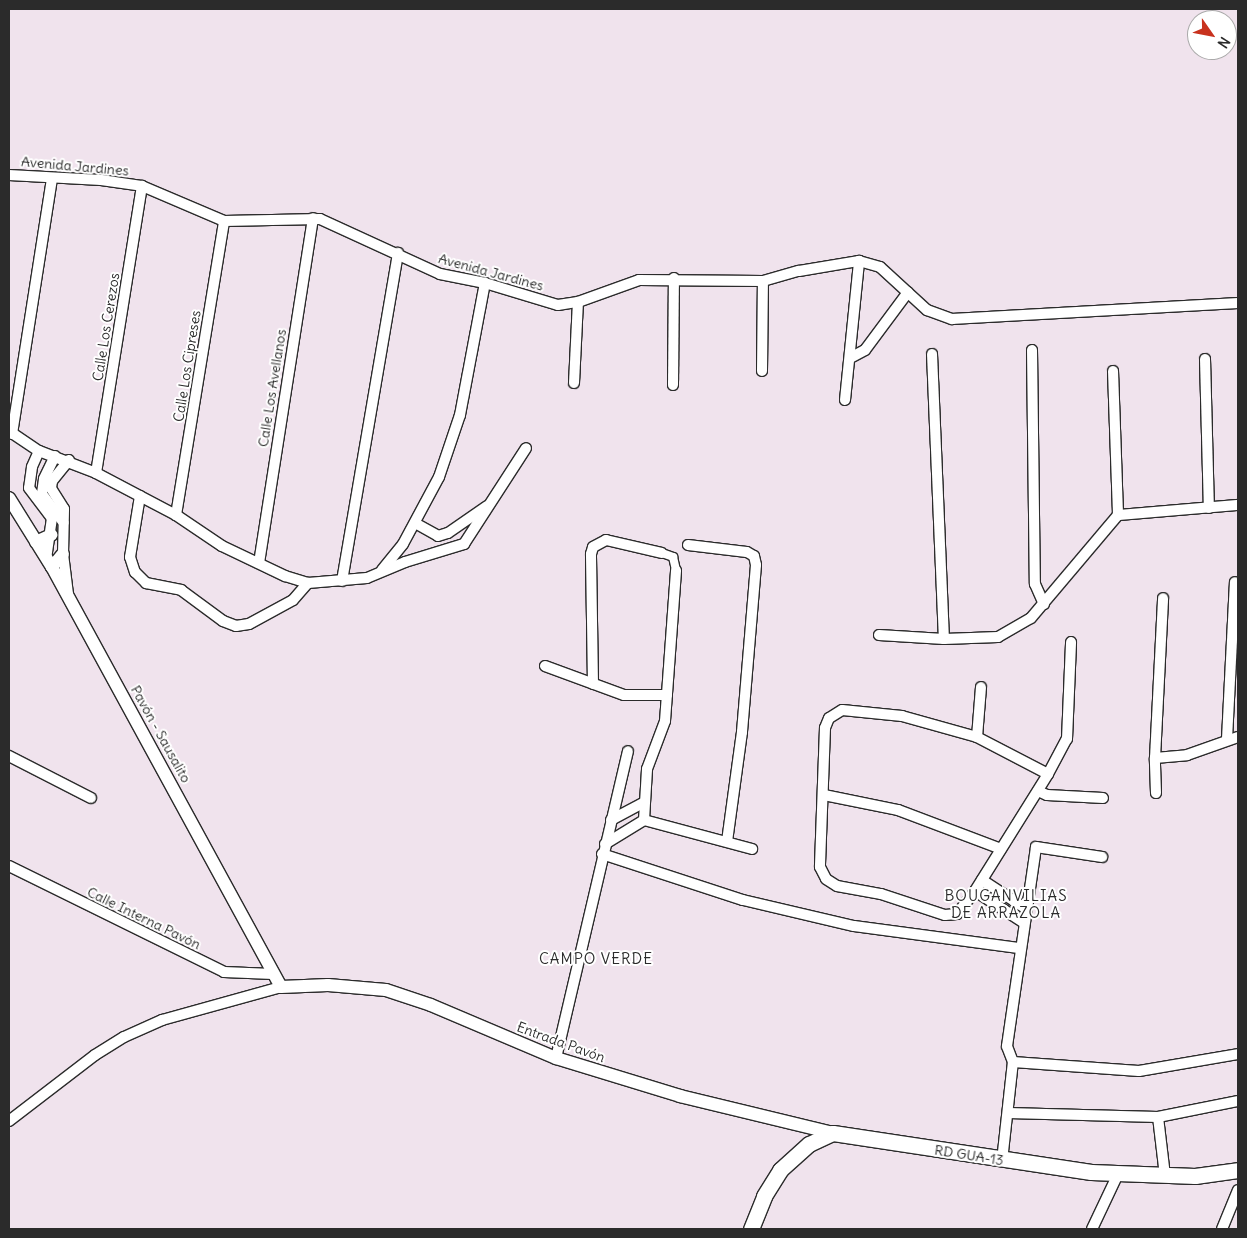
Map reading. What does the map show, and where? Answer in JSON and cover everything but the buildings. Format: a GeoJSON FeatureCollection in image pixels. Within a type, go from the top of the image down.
{"type":"FeatureCollection","features":[{"type":"Feature","properties":{"kind":"main road","name":"RD GUA-13"},"geometry":{"type":"LineString","coordinates":[[833,1133],[1002,1161],[1118,1174],[1165,1176],[1238,1170]]}},
{"type":"Feature","properties":{"kind":"main road"},"geometry":{"type":"LineString","coordinates":[[750,1229],[764,1196],[780,1170],[809,1144],[833,1133]]}},
{"type":"Feature","properties":{"kind":"street","name":"Avenida Jardines"},"geometry":{"type":"LineString","coordinates":[[9,175],[101,180],[142,186],[224,221],[266,222],[313,218],[398,252],[440,274],[485,283],[558,305],[578,302],[639,280],[674,278],[763,281],[799,271],[859,261],[874,264],[886,271],[908,292]]}},
{"type":"Feature","properties":{"kind":"street"},"geometry":{"type":"LineString","coordinates":[[52,178],[11,432],[40,451],[69,460],[96,473],[176,515],[222,546],[308,583],[367,578],[382,571],[464,544],[526,448]]}},
{"type":"Feature","properties":{"kind":"street","name":"Calle Los Cerezos"},"geometry":{"type":"LineString","coordinates":[[96,473],[142,186]]}},
{"type":"Feature","properties":{"kind":"street","name":"Calle Los Avellanos"},"geometry":{"type":"LineString","coordinates":[[259,563],[313,218]]}},
{"type":"Feature","properties":{"kind":"street","name":"Calle Los Cipreses"},"geometry":{"type":"LineString","coordinates":[[176,515],[224,221]]}},
{"type":"Feature","properties":{"kind":"street"},"geometry":{"type":"LineString","coordinates":[[342,581],[398,252]]}},
{"type":"Feature","properties":{"kind":"street"},"geometry":{"type":"LineString","coordinates":[[845,400],[859,261]]}},
{"type":"Feature","properties":{"kind":"street"},"geometry":{"type":"LineString","coordinates":[[673,385],[674,278]]}},
{"type":"Feature","properties":{"kind":"street"},"geometry":{"type":"LineString","coordinates":[[762,371],[763,281]]}},
{"type":"Feature","properties":{"kind":"street"},"geometry":{"type":"LineString","coordinates":[[382,571],[415,523],[439,478],[460,415],[485,283]]}},
{"type":"Feature","properties":{"kind":"street"},"geometry":{"type":"LineString","coordinates":[[850,358],[864,350],[908,292],[926,310],[952,319],[1238,302]]}},
{"type":"Feature","properties":{"kind":"street"},"geometry":{"type":"LineString","coordinates":[[574,383],[578,302]]}},
{"type":"Feature","properties":{"kind":"street"},"geometry":{"type":"LineString","coordinates":[[1032,350],[1035,584],[1044,604]]}},
{"type":"Feature","properties":{"kind":"street"},"geometry":{"type":"LineString","coordinates":[[932,354],[944,639]]}},
{"type":"Feature","properties":{"kind":"street"},"geometry":{"type":"LineString","coordinates":[[1206,359],[1209,508]]}},
{"type":"Feature","properties":{"kind":"street"},"geometry":{"type":"LineString","coordinates":[[879,635],[944,639],[998,637],[1031,618],[1044,604],[1118,515],[1113,371]]}},
{"type":"Feature","properties":{"kind":"street"},"geometry":{"type":"LineString","coordinates":[[40,451],[32,467],[29,488],[52,518],[49,563]]}},
{"type":"Feature","properties":{"kind":"street"},"geometry":{"type":"LineString","coordinates":[[55,456],[44,479],[42,494],[64,523]]}},
{"type":"Feature","properties":{"kind":"street"},"geometry":{"type":"LineString","coordinates":[[68,598],[64,554],[63,502],[51,488],[52,481],[69,460]]}},
{"type":"Feature","properties":{"kind":"street"},"geometry":{"type":"LineString","coordinates":[[140,496],[130,557],[135,572],[146,583],[181,590],[223,622],[243,626],[292,600],[308,583]]}},
{"type":"Feature","properties":{"kind":"street","name":"Pavón - Sausalito"},"geometry":{"type":"LineString","coordinates":[[9,498],[49,563],[281,987]]}},
{"type":"Feature","properties":{"kind":"street"},"geometry":{"type":"LineString","coordinates":[[415,523],[438,536],[448,533],[493,501]]}},
{"type":"Feature","properties":{"kind":"street"},"geometry":{"type":"LineString","coordinates":[[1118,515],[1238,505]]}},
{"type":"Feature","properties":{"kind":"street"},"geometry":{"type":"LineString","coordinates":[[36,542],[51,535]]}},
{"type":"Feature","properties":{"kind":"street"},"geometry":{"type":"LineString","coordinates":[[593,684],[591,554],[593,547],[606,540],[673,557],[676,570],[665,721],[648,762],[644,820]]}},
{"type":"Feature","properties":{"kind":"street"},"geometry":{"type":"LineString","coordinates":[[688,545],[747,552],[754,556],[756,565],[742,732],[726,841]]}},
{"type":"Feature","properties":{"kind":"street"},"geometry":{"type":"LineString","coordinates":[[49,563],[64,554]]}},
{"type":"Feature","properties":{"kind":"street"},"geometry":{"type":"LineString","coordinates":[[1227,739],[1235,582]]}},
{"type":"Feature","properties":{"kind":"street"},"geometry":{"type":"LineString","coordinates":[[1156,793],[1155,758],[1163,598]]}},
{"type":"Feature","properties":{"kind":"street"},"geometry":{"type":"LineString","coordinates":[[1048,774],[977,737],[902,716],[842,710],[829,718],[825,728],[820,867],[826,879],[837,886],[881,894],[945,915],[957,914],[975,891],[1038,791],[1048,774],[1066,739],[1071,642]]}},
{"type":"Feature","properties":{"kind":"street"},"geometry":{"type":"LineString","coordinates":[[545,666],[624,695],[667,695]]}},
{"type":"Feature","properties":{"kind":"street"},"geometry":{"type":"LineString","coordinates":[[977,737],[981,687]]}},
{"type":"Feature","properties":{"kind":"street"},"geometry":{"type":"LineString","coordinates":[[1155,758],[1187,755],[1227,739],[1238,737]]}},
{"type":"Feature","properties":{"kind":"street"},"geometry":{"type":"LineString","coordinates":[[556,1058],[603,849],[628,750]]}},
{"type":"Feature","properties":{"kind":"street"},"geometry":{"type":"LineString","coordinates":[[9,756],[91,798]]}},
{"type":"Feature","properties":{"kind":"street"},"geometry":{"type":"LineString","coordinates":[[1038,791],[1047,795],[1103,798]]}},
{"type":"Feature","properties":{"kind":"street"},"geometry":{"type":"LineString","coordinates":[[824,795],[898,810],[1001,849]]}},
{"type":"Feature","properties":{"kind":"street"},"geometry":{"type":"LineString","coordinates":[[611,820],[645,802]]}},
{"type":"Feature","properties":{"kind":"street"},"geometry":{"type":"LineString","coordinates":[[603,849],[644,820],[752,849]]}},
{"type":"Feature","properties":{"kind":"street"},"geometry":{"type":"LineString","coordinates":[[1002,1161],[1013,1062],[1007,1046],[1019,948],[1036,847],[1102,857]]}},
{"type":"Feature","properties":{"kind":"street"},"geometry":{"type":"LineString","coordinates":[[603,849],[743,900],[854,926],[1019,948]]}},
{"type":"Feature","properties":{"kind":"street","name":"Calle Interna Pavón"},"geometry":{"type":"LineString","coordinates":[[9,866],[224,972],[273,974]]}},
{"type":"Feature","properties":{"kind":"street"},"geometry":{"type":"LineString","coordinates":[[982,880],[1025,908]]}},
{"type":"Feature","properties":{"kind":"street"},"geometry":{"type":"LineString","coordinates":[[975,891],[1023,922]]}},
{"type":"Feature","properties":{"kind":"street","name":"Entrada Pavón"},"geometry":{"type":"LineString","coordinates":[[281,987],[328,985],[386,990],[425,1003],[556,1058],[680,1096],[833,1133]]}},
{"type":"Feature","properties":{"kind":"street"},"geometry":{"type":"LineString","coordinates":[[9,1121],[95,1055],[124,1037],[162,1020],[281,987]]}},
{"type":"Feature","properties":{"kind":"street"},"geometry":{"type":"LineString","coordinates":[[1013,1062],[1139,1071],[1238,1054]]}},
{"type":"Feature","properties":{"kind":"street"},"geometry":{"type":"LineString","coordinates":[[1008,1113],[1158,1117],[1238,1101]]}},
{"type":"Feature","properties":{"kind":"street"},"geometry":{"type":"LineString","coordinates":[[1158,1117],[1165,1176]]}},
{"type":"Feature","properties":{"kind":"street"},"geometry":{"type":"LineString","coordinates":[[1092,1229],[1118,1174]]}},
{"type":"Feature","properties":{"kind":"street"},"geometry":{"type":"LineString","coordinates":[[1222,1229],[1238,1190]]}},
{"type":"Feature","properties":{"kind":"district","name":"BOUGANVILIAS DE ARRAZOLA"},"geometry":{"type":"Point","coordinates":[1006,904]}},
{"type":"Feature","properties":{"kind":"district","name":"CAMPO VERDE"},"geometry":{"type":"Point","coordinates":[596,959]}}]}
